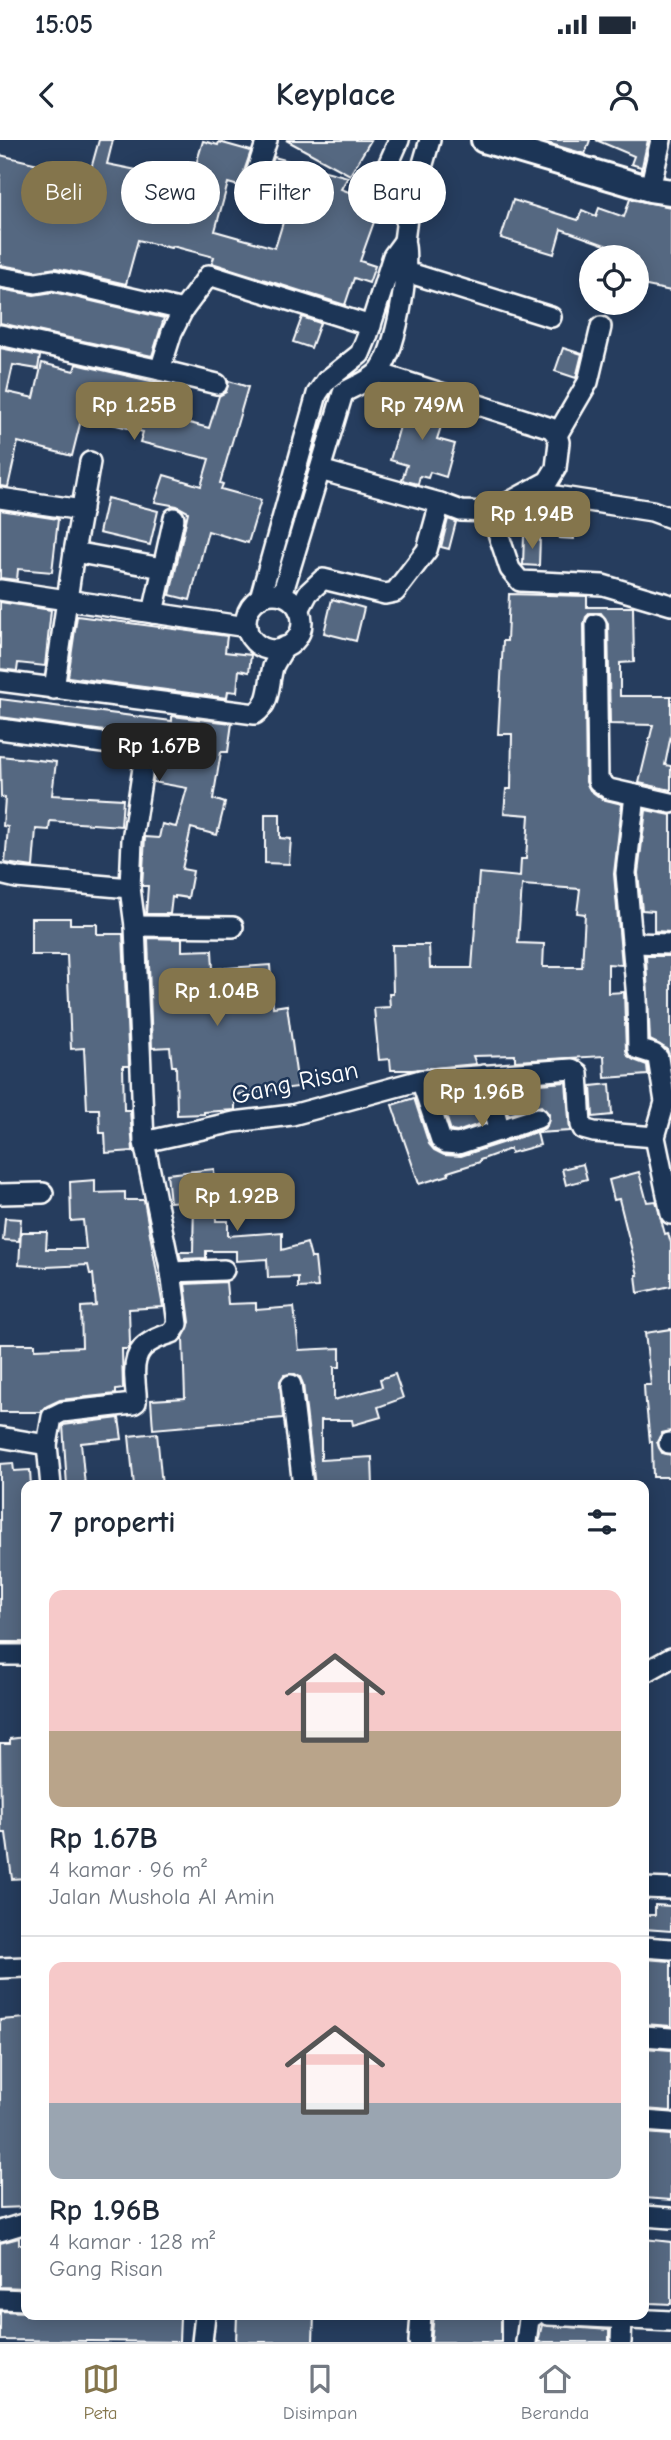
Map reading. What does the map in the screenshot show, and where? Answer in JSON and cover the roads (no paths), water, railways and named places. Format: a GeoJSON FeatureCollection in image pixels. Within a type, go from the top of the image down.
{"type":"FeatureCollection","features":[{"type":"Feature","properties":{"kind":"street"},"geometry":{"type":"LineString","coordinates":[[260,161],[267,140]]}},
{"type":"Feature","properties":{"kind":"street"},"geometry":{"type":"LineString","coordinates":[[390,161],[399,140]]}},
{"type":"Feature","properties":{"kind":"street"},"geometry":{"type":"LineString","coordinates":[[0,681],[246,715],[255,714],[263,708],[267,701],[276,654],[291,645],[301,632],[302,617],[294,599],[320,470],[342,393],[378,373],[391,348],[398,269],[393,257],[404,241],[407,218],[430,140]]}},
{"type":"Feature","properties":{"kind":"street"},"geometry":{"type":"LineString","coordinates":[[484,140],[660,190],[661,140]]}},
{"type":"Feature","properties":{"kind":"street"},"geometry":{"type":"LineString","coordinates":[[398,269],[551,317]]}},
{"type":"Feature","properties":{"kind":"street"},"geometry":{"type":"LineString","coordinates":[[260,598],[317,394],[326,380],[360,354],[398,269]]}},
{"type":"Feature","properties":{"kind":"street"},"geometry":{"type":"LineString","coordinates":[[160,370],[172,332],[183,310],[209,275],[371,326]]}},
{"type":"Feature","properties":{"kind":"street"},"geometry":{"type":"LineString","coordinates":[[0,276],[36,284],[53,280],[183,310]]}},
{"type":"Feature","properties":{"kind":"street"},"geometry":{"type":"LineString","coordinates":[[320,470],[461,511],[491,512],[548,481],[556,468],[558,435],[588,382],[601,327]]}},
{"type":"Feature","properties":{"kind":"street"},"geometry":{"type":"LineString","coordinates":[[0,335],[217,384]]}},
{"type":"Feature","properties":{"kind":"street"},"geometry":{"type":"LineString","coordinates":[[378,373],[543,424],[558,435]]}},
{"type":"Feature","properties":{"kind":"street"},"geometry":{"type":"LineString","coordinates":[[54,688],[90,462]]}},
{"type":"Feature","properties":{"kind":"street"},"geometry":{"type":"LineString","coordinates":[[530,492],[652,511],[671,518]]}},
{"type":"Feature","properties":{"kind":"street"},"geometry":{"type":"LineString","coordinates":[[0,498],[82,510]]}},
{"type":"Feature","properties":{"kind":"street"},"geometry":{"type":"LineString","coordinates":[[276,654],[255,642],[247,622],[252,605],[271,594],[294,599],[328,578],[385,594],[395,592],[427,550],[440,503]]}},
{"type":"Feature","properties":{"kind":"street"},"geometry":{"type":"LineString","coordinates":[[491,512],[510,569],[520,581],[603,585],[671,605]]}},
{"type":"Feature","properties":{"kind":"street"},"geometry":{"type":"LineString","coordinates":[[153,613],[174,518]]}},
{"type":"Feature","properties":{"kind":"street"},"geometry":{"type":"LineString","coordinates":[[74,552],[162,568]]}},
{"type":"Feature","properties":{"kind":"street"},"geometry":{"type":"LineString","coordinates":[[0,590],[225,624],[247,622]]}},
{"type":"Feature","properties":{"kind":"street"},"geometry":{"type":"LineString","coordinates":[[596,624],[598,781],[603,786],[671,803]]}},
{"type":"Feature","properties":{"kind":"street"},"geometry":{"type":"LineString","coordinates":[[0,729],[140,748],[144,751],[132,840],[130,888],[135,926],[144,1143],[172,1272],[177,1328],[139,1348],[134,1377],[136,1402],[133,1405],[55,1414],[50,1421],[47,1445],[50,1480]]}},
{"type":"Feature","properties":{"kind":"street"},"geometry":{"type":"LineString","coordinates":[[635,795],[626,873],[633,943],[638,1049],[658,1058],[665,1102],[663,1142],[671,1214]]}},
{"type":"Feature","properties":{"kind":"street"},"geometry":{"type":"LineString","coordinates":[[0,874],[17,878],[130,888]]}},
{"type":"Feature","properties":{"kind":"street"},"geometry":{"type":"LineString","coordinates":[[135,926],[233,927]]}},
{"type":"Feature","properties":{"kind":"street"},"geometry":{"type":"LineString","coordinates":[[633,943],[671,944]]}},
{"type":"Feature","properties":{"kind":"street","name":"Gang Risan"},"geometry":{"type":"LineString","coordinates":[[144,1143],[234,1122],[292,1115],[421,1080],[572,1069],[578,1073],[583,1129],[663,1142]]}},
{"type":"Feature","properties":{"kind":"street"},"geometry":{"type":"LineString","coordinates":[[484,1075],[500,1131]]}},
{"type":"Feature","properties":{"kind":"street"},"geometry":{"type":"LineString","coordinates":[[421,1080],[441,1140],[446,1143],[458,1144],[538,1118]]}},
{"type":"Feature","properties":{"kind":"street"},"geometry":{"type":"LineString","coordinates":[[0,1194],[44,1193]]}},
{"type":"Feature","properties":{"kind":"street"},"geometry":{"type":"LineString","coordinates":[[172,1272],[224,1270]]}},
{"type":"Feature","properties":{"kind":"street"},"geometry":{"type":"LineString","coordinates":[[291,1385],[302,1480]]}},
{"type":"Feature","properties":{"kind":"street"},"geometry":{"type":"LineString","coordinates":[[0,1437],[47,1445]]}},
{"type":"Feature","properties":{"kind":"street"},"geometry":{"type":"LineString","coordinates":[[0,1656],[21,1655]]}},
{"type":"Feature","properties":{"kind":"street"},"geometry":{"type":"LineString","coordinates":[[649,1670],[671,1658]]}},
{"type":"Feature","properties":{"kind":"street"},"geometry":{"type":"LineString","coordinates":[[649,1888],[671,1889]]}},
{"type":"Feature","properties":{"kind":"street"},"geometry":{"type":"LineString","coordinates":[[649,1947],[671,1949]]}},
{"type":"Feature","properties":{"kind":"street"},"geometry":{"type":"LineString","coordinates":[[0,1968],[21,1967]]}},
{"type":"Feature","properties":{"kind":"street"},"geometry":{"type":"LineString","coordinates":[[649,2036],[671,2038]]}},
{"type":"Feature","properties":{"kind":"street"},"geometry":{"type":"LineString","coordinates":[[649,2121],[671,2123]]}},
{"type":"Feature","properties":{"kind":"street"},"geometry":{"type":"LineString","coordinates":[[649,2216],[671,2218]]}},
{"type":"Feature","properties":{"kind":"street"},"geometry":{"type":"LineString","coordinates":[[0,2231],[21,2225]]}},
{"type":"Feature","properties":{"kind":"street"},"geometry":{"type":"LineString","coordinates":[[0,2299],[21,2300]]}},
{"type":"Feature","properties":{"kind":"street"},"geometry":{"type":"LineString","coordinates":[[202,2342],[204,2320]]}},
{"type":"Feature","properties":{"kind":"street"},"geometry":{"type":"LineString","coordinates":[[419,2342],[421,2320]]}},
{"type":"Feature","properties":{"kind":"street"},"geometry":{"type":"LineString","coordinates":[[526,2342],[529,2320]]}},
{"type":"Feature","properties":{"kind":"street"},"geometry":{"type":"LineString","coordinates":[[621,2342],[622,2320]]}},
{"type":"Feature","properties":{"kind":"street"},"geometry":{"type":"LineString","coordinates":[[649,2320],[671,2321]]}}]}
